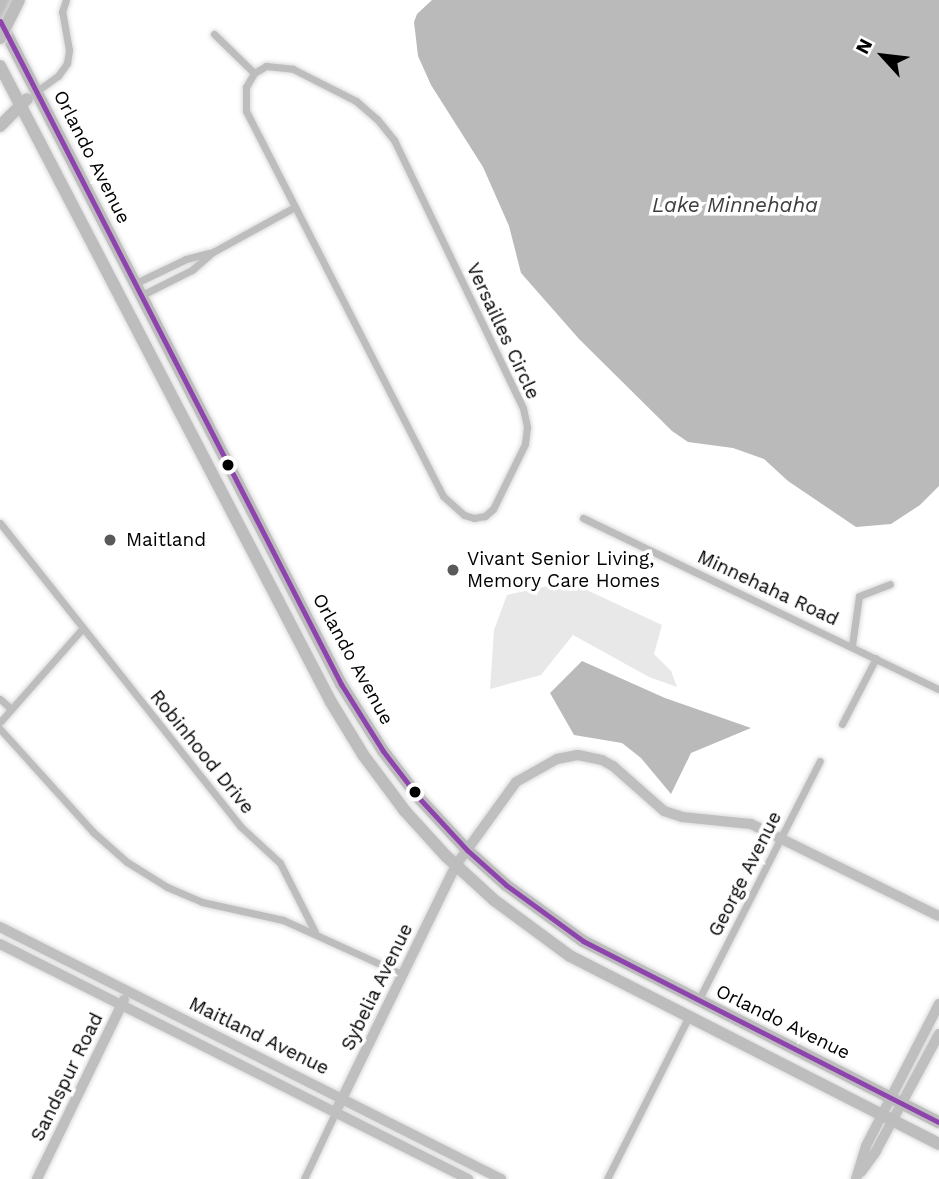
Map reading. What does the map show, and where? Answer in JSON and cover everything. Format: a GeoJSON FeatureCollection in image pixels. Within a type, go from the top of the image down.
{"type":"FeatureCollection","features":[{"type":"Feature","properties":{"kind":"main road"},"geometry":{"type":"LineString","coordinates":[[0,13],[7,0]]}},
{"type":"Feature","properties":{"kind":"main road"},"geometry":{"type":"LineString","coordinates":[[0,38],[19,0]]}},
{"type":"Feature","properties":{"kind":"main road","name":"Orlando Avenue"},"geometry":{"type":"LineString","coordinates":[[0,21],[351,702],[401,776],[467,850],[538,910],[583,941],[939,1122]]}},
{"type":"Feature","properties":{"kind":"main road","name":"Orlando Avenue"},"geometry":{"type":"LineString","coordinates":[[0,66],[349,733],[405,811],[456,865],[524,924],[561,950],[688,1018],[939,1144]]}},
{"type":"Feature","properties":{"kind":"main road"},"geometry":{"type":"LineString","coordinates":[[0,126],[20,104],[37,91]]}},
{"type":"Feature","properties":{"kind":"main road"},"geometry":{"type":"LineString","coordinates":[[107,268],[128,288],[139,289]]}},
{"type":"Feature","properties":{"kind":"main road"},"geometry":{"type":"LineString","coordinates":[[122,299],[153,317]]}},
{"type":"Feature","properties":{"kind":"main road","name":"Sybelia Avenue"},"geometry":{"type":"LineString","coordinates":[[336,1111],[456,865],[516,782],[543,764],[578,755],[613,766],[664,811],[682,817],[751,824],[939,916]]}},
{"type":"Feature","properties":{"kind":"main road","name":"Maitland Avenue"},"geometry":{"type":"LineString","coordinates":[[0,927],[343,1097],[501,1179]]}},
{"type":"Feature","properties":{"kind":"main road","name":"Maitland Avenue"},"geometry":{"type":"LineString","coordinates":[[0,944],[468,1179]]}},
{"type":"Feature","properties":{"kind":"main road","name":"Sandspur Road"},"geometry":{"type":"LineString","coordinates":[[37,1179],[128,991]]}},
{"type":"Feature","properties":{"kind":"main road"},"geometry":{"type":"LineString","coordinates":[[897,1100],[939,1004]]}},
{"type":"Feature","properties":{"kind":"main road"},"geometry":{"type":"LineString","coordinates":[[856,1178],[866,1146],[887,1118],[939,1034]]}},
{"type":"Feature","properties":{"kind":"street"},"geometry":{"type":"LineString","coordinates":[[37,91],[58,76],[67,63],[69,50],[62,12],[66,0]]}},
{"type":"Feature","properties":{"kind":"street"},"geometry":{"type":"LineString","coordinates":[[214,34],[254,73]]}},
{"type":"Feature","properties":{"kind":"street","name":"Versailles Circle"},"geometry":{"type":"LineString","coordinates":[[265,66],[293,69],[356,101],[377,119],[394,140],[523,408],[527,427],[525,444],[494,509],[485,516],[474,518],[464,515],[443,496],[293,208],[246,111],[246,87],[254,73],[265,66]]}},
{"type":"Feature","properties":{"kind":"street"},"geometry":{"type":"LineString","coordinates":[[139,289],[192,270],[213,252],[293,208]]}},
{"type":"Feature","properties":{"kind":"street"},"geometry":{"type":"LineString","coordinates":[[139,289],[186,259],[213,252]]}},
{"type":"Feature","properties":{"kind":"street"},"geometry":{"type":"LineString","coordinates":[[233,513],[246,498]]}},
{"type":"Feature","properties":{"kind":"street","name":"Minnehaha Road"},"geometry":{"type":"LineString","coordinates":[[583,518],[939,689]]}},
{"type":"Feature","properties":{"kind":"street","name":"Robinhood Drive"},"geometry":{"type":"LineString","coordinates":[[0,523],[240,827],[281,863],[315,932]]}},
{"type":"Feature","properties":{"kind":"street"},"geometry":{"type":"LineString","coordinates":[[852,645],[859,596],[890,584]]}},
{"type":"Feature","properties":{"kind":"street"},"geometry":{"type":"LineString","coordinates":[[0,722],[83,628]]}},
{"type":"Feature","properties":{"kind":"street"},"geometry":{"type":"LineString","coordinates":[[842,724],[876,658]]}},
{"type":"Feature","properties":{"kind":"street"},"geometry":{"type":"LineString","coordinates":[[0,699],[10,708]]}},
{"type":"Feature","properties":{"kind":"street"},"geometry":{"type":"LineString","coordinates":[[0,729],[93,832],[127,862],[167,887],[202,902],[283,920],[315,932],[402,974]]}},
{"type":"Feature","properties":{"kind":"street","name":"George Avenue"},"geometry":{"type":"LineString","coordinates":[[698,1001],[820,761]]}},
{"type":"Feature","properties":{"kind":"street"},"geometry":{"type":"LineString","coordinates":[[607,1179],[688,1018]]}},
{"type":"Feature","properties":{"kind":"street","name":"Sybelia Avenue"},"geometry":{"type":"LineString","coordinates":[[304,1179],[336,1111]]}},
{"type":"Feature","properties":{"kind":"shaded area"},"geometry":{"type":"Polygon","coordinates":[[[563,579],[662,625],[654,654],[671,671],[677,687],[649,677],[573,635],[541,675],[490,689],[494,630],[507,595],[557,584],[563,579]]]}},
{"type":"Feature","properties":{"kind":"water","name":"Lake Minnehaha"},"geometry":{"type":"Polygon","coordinates":[[[432,0],[939,0],[939,486],[920,505],[891,524],[856,527],[788,481],[764,459],[733,448],[688,442],[672,431],[579,339],[521,273],[509,226],[483,167],[431,85],[418,56],[414,22],[417,14],[432,0]]]}},
{"type":"Feature","properties":{"kind":"water"},"geometry":{"type":"Polygon","coordinates":[[[582,661],[665,698],[751,728],[691,753],[671,794],[641,758],[622,743],[574,735],[550,693],[582,661]]]}},
{"type":"Feature","properties":{"kind":"transit line"},"geometry":{"type":"LineString","coordinates":[[0,21],[341,684],[383,751],[419,798],[467,850],[506,885],[583,941],[939,1122]]}},
{"type":"Feature","properties":{"kind":"place","name":"Maitland"},"geometry":{"type":"Point","coordinates":[110,540]}},
{"type":"Feature","properties":{"kind":"place","name":"Vivant Senior Living, Memory Care Homes"},"geometry":{"type":"Point","coordinates":[453,570]}}]}
